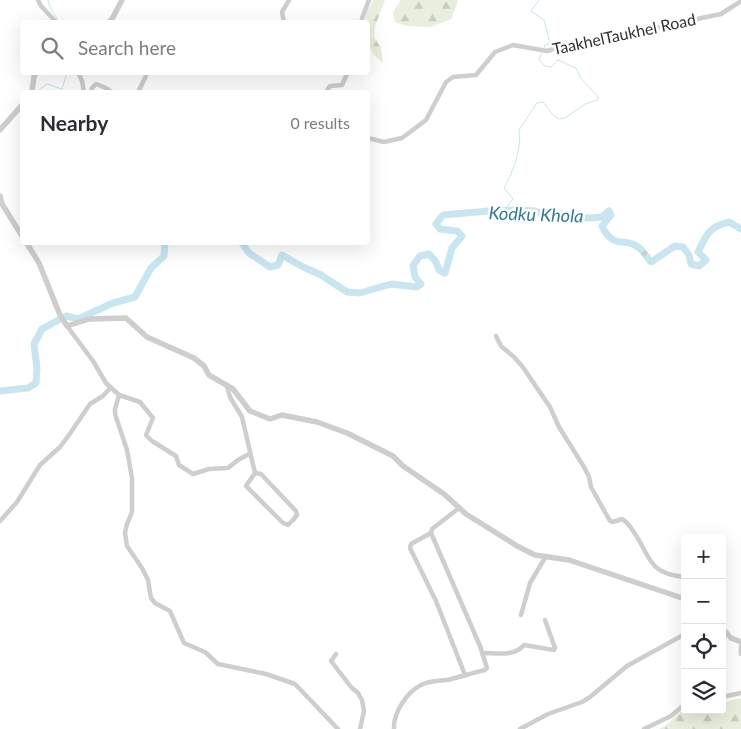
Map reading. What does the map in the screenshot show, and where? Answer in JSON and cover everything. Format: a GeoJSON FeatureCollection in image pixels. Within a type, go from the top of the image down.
{"type":"FeatureCollection","features":[{"type":"Feature","properties":{"kind":"street"},"geometry":{"type":"LineString","coordinates":[[38,0],[54,20]]}},
{"type":"Feature","properties":{"kind":"street"},"geometry":{"type":"LineString","coordinates":[[111,20],[122,0]]}},
{"type":"Feature","properties":{"kind":"street"},"geometry":{"type":"LineString","coordinates":[[284,20],[282,12],[289,0]]}},
{"type":"Feature","properties":{"kind":"street"},"geometry":{"type":"LineString","coordinates":[[362,20],[369,0]]}},
{"type":"Feature","properties":{"kind":"street","name":"TaakhelTaukhel Road"},"geometry":{"type":"LineString","coordinates":[[370,138],[384,142],[402,138],[426,120],[446,82],[453,77],[476,75],[495,52],[513,45],[547,51],[577,41],[606,40],[629,30],[720,14],[741,1]]}},
{"type":"Feature","properties":{"kind":"street"},"geometry":{"type":"LineString","coordinates":[[32,90],[35,75]]}},
{"type":"Feature","properties":{"kind":"street"},"geometry":{"type":"LineString","coordinates":[[80,75],[84,90]]}},
{"type":"Feature","properties":{"kind":"street"},"geometry":{"type":"LineString","coordinates":[[139,90],[146,75]]}},
{"type":"Feature","properties":{"kind":"street"},"geometry":{"type":"LineString","coordinates":[[327,90],[330,86],[342,85],[347,75]]}},
{"type":"Feature","properties":{"kind":"street"},"geometry":{"type":"LineString","coordinates":[[92,90],[96,84],[109,90]]}},
{"type":"Feature","properties":{"kind":"street"},"geometry":{"type":"LineString","coordinates":[[0,130],[20,107]]}},
{"type":"Feature","properties":{"kind":"street"},"geometry":{"type":"LineString","coordinates":[[0,196],[2,204],[20,233]]}},
{"type":"Feature","properties":{"kind":"street"},"geometry":{"type":"LineString","coordinates":[[28,245],[39,263],[60,315],[110,388],[119,395],[140,402],[153,418],[146,435],[152,441],[176,456],[180,465],[193,474],[209,469],[228,468],[249,454]]}},
{"type":"Feature","properties":{"kind":"street"},"geometry":{"type":"LineString","coordinates":[[66,324],[89,318],[126,318],[147,337],[194,358],[204,366],[209,375],[233,389],[250,412],[270,419],[282,415],[317,422],[347,433],[393,456],[403,466],[444,494],[466,514],[535,555],[569,560],[660,592],[681,597]]}},
{"type":"Feature","properties":{"kind":"street"},"geometry":{"type":"LineString","coordinates":[[496,336],[501,346],[522,366],[550,407],[559,427],[584,467],[591,487],[609,520],[613,522],[622,520],[626,522],[640,540],[654,567],[674,575],[681,576]]}},
{"type":"Feature","properties":{"kind":"street"},"geometry":{"type":"LineString","coordinates":[[227,386],[230,397],[242,418],[255,473]]}},
{"type":"Feature","properties":{"kind":"street"},"geometry":{"type":"LineString","coordinates":[[0,521],[12,508],[34,473],[60,446],[90,404],[110,388]]}},
{"type":"Feature","properties":{"kind":"street"},"geometry":{"type":"LineString","coordinates":[[119,395],[115,414],[127,450],[132,478],[132,512],[126,527],[125,539],[127,546],[148,580],[151,598],[155,603],[170,611],[184,643],[205,652],[218,664],[266,674],[295,684],[338,729]]}},
{"type":"Feature","properties":{"kind":"street"},"geometry":{"type":"LineString","coordinates":[[255,473],[261,474],[296,511],[296,515],[288,525],[283,523],[246,486],[255,473]]}},
{"type":"Feature","properties":{"kind":"street"},"geometry":{"type":"LineString","coordinates":[[459,508],[432,529],[430,533],[411,544],[410,548],[436,601],[465,675]]}},
{"type":"Feature","properties":{"kind":"street"},"geometry":{"type":"LineString","coordinates":[[394,729],[394,717],[412,691],[422,684],[446,680],[485,670],[486,668],[482,653],[430,533]]}},
{"type":"Feature","properties":{"kind":"street"},"geometry":{"type":"LineString","coordinates":[[520,615],[530,583],[546,556]]}},
{"type":"Feature","properties":{"kind":"street"},"geometry":{"type":"LineString","coordinates":[[482,653],[512,654],[524,645],[554,650],[555,648],[545,620]]}},
{"type":"Feature","properties":{"kind":"street"},"geometry":{"type":"LineString","coordinates":[[726,632],[732,638],[741,642]]}},
{"type":"Feature","properties":{"kind":"street"},"geometry":{"type":"LineString","coordinates":[[520,729],[548,714],[582,702],[627,666],[681,636]]}},
{"type":"Feature","properties":{"kind":"street"},"geometry":{"type":"LineString","coordinates":[[741,646],[741,654]]}},
{"type":"Feature","properties":{"kind":"street"},"geometry":{"type":"LineString","coordinates":[[336,654],[331,661],[362,700],[364,711],[360,729]]}},
{"type":"Feature","properties":{"kind":"street"},"geometry":{"type":"LineString","coordinates":[[726,696],[741,693]]}},
{"type":"Feature","properties":{"kind":"street"},"geometry":{"type":"LineString","coordinates":[[644,729],[671,716],[681,707]]}},
{"type":"Feature","properties":{"kind":"green space"},"geometry":{"type":"Polygon","coordinates":[[[373,0],[385,0],[375,26],[374,37],[381,48],[383,63],[373,54],[370,48],[370,20],[365,20],[366,13],[373,0]]]}},
{"type":"Feature","properties":{"kind":"green space"},"geometry":{"type":"Polygon","coordinates":[[[401,0],[457,0],[458,2],[451,19],[431,27],[406,26],[395,22],[393,12],[401,0]]]}},
{"type":"Feature","properties":{"kind":"green space"},"geometry":{"type":"Polygon","coordinates":[[[741,698],[741,729],[659,729],[681,712],[681,714],[726,714],[726,702],[741,698]]]}},
{"type":"Feature","properties":{"kind":"waterway"},"geometry":{"type":"LineString","coordinates":[[48,0],[58,20]]}},
{"type":"Feature","properties":{"kind":"waterway"},"geometry":{"type":"LineString","coordinates":[[539,0],[531,11],[544,20],[550,43],[545,45],[544,48]]}},
{"type":"Feature","properties":{"kind":"waterway"},"geometry":{"type":"LineString","coordinates":[[504,211],[513,199],[504,188],[516,160],[520,137],[519,130],[537,103],[543,102],[554,116],[559,119],[565,118],[585,104],[597,100],[598,97],[580,77],[576,68],[558,60],[551,67],[545,66],[539,60],[542,52]]}},
{"type":"Feature","properties":{"kind":"waterway"},"geometry":{"type":"LineString","coordinates":[[39,90],[47,84],[62,89],[66,75]]}},
{"type":"Feature","properties":{"kind":"waterway","name":"Kodku Khola"},"geometry":{"type":"LineString","coordinates":[[243,245],[249,253],[270,267],[278,265],[282,255],[321,275],[347,292],[360,293],[391,284],[417,287],[421,284],[415,277],[413,265],[420,256],[429,254],[436,262],[439,270],[445,273],[452,248],[462,236],[457,231],[440,229],[436,224],[443,215],[515,210],[535,211],[545,215],[557,213],[589,218],[602,217],[609,211],[611,215],[602,226],[606,233],[615,241],[633,244],[642,250],[651,262],[675,246],[683,247],[689,255],[691,264],[699,266],[706,260],[698,252],[709,232],[717,226],[729,222],[741,229]]}},
{"type":"Feature","properties":{"kind":"waterway","name":"Kodku Khola"},"geometry":{"type":"LineString","coordinates":[[0,391],[28,388],[36,383],[37,368],[34,344],[42,329],[66,316],[78,319],[113,303],[135,297],[151,268],[164,256],[165,245]]}}]}
